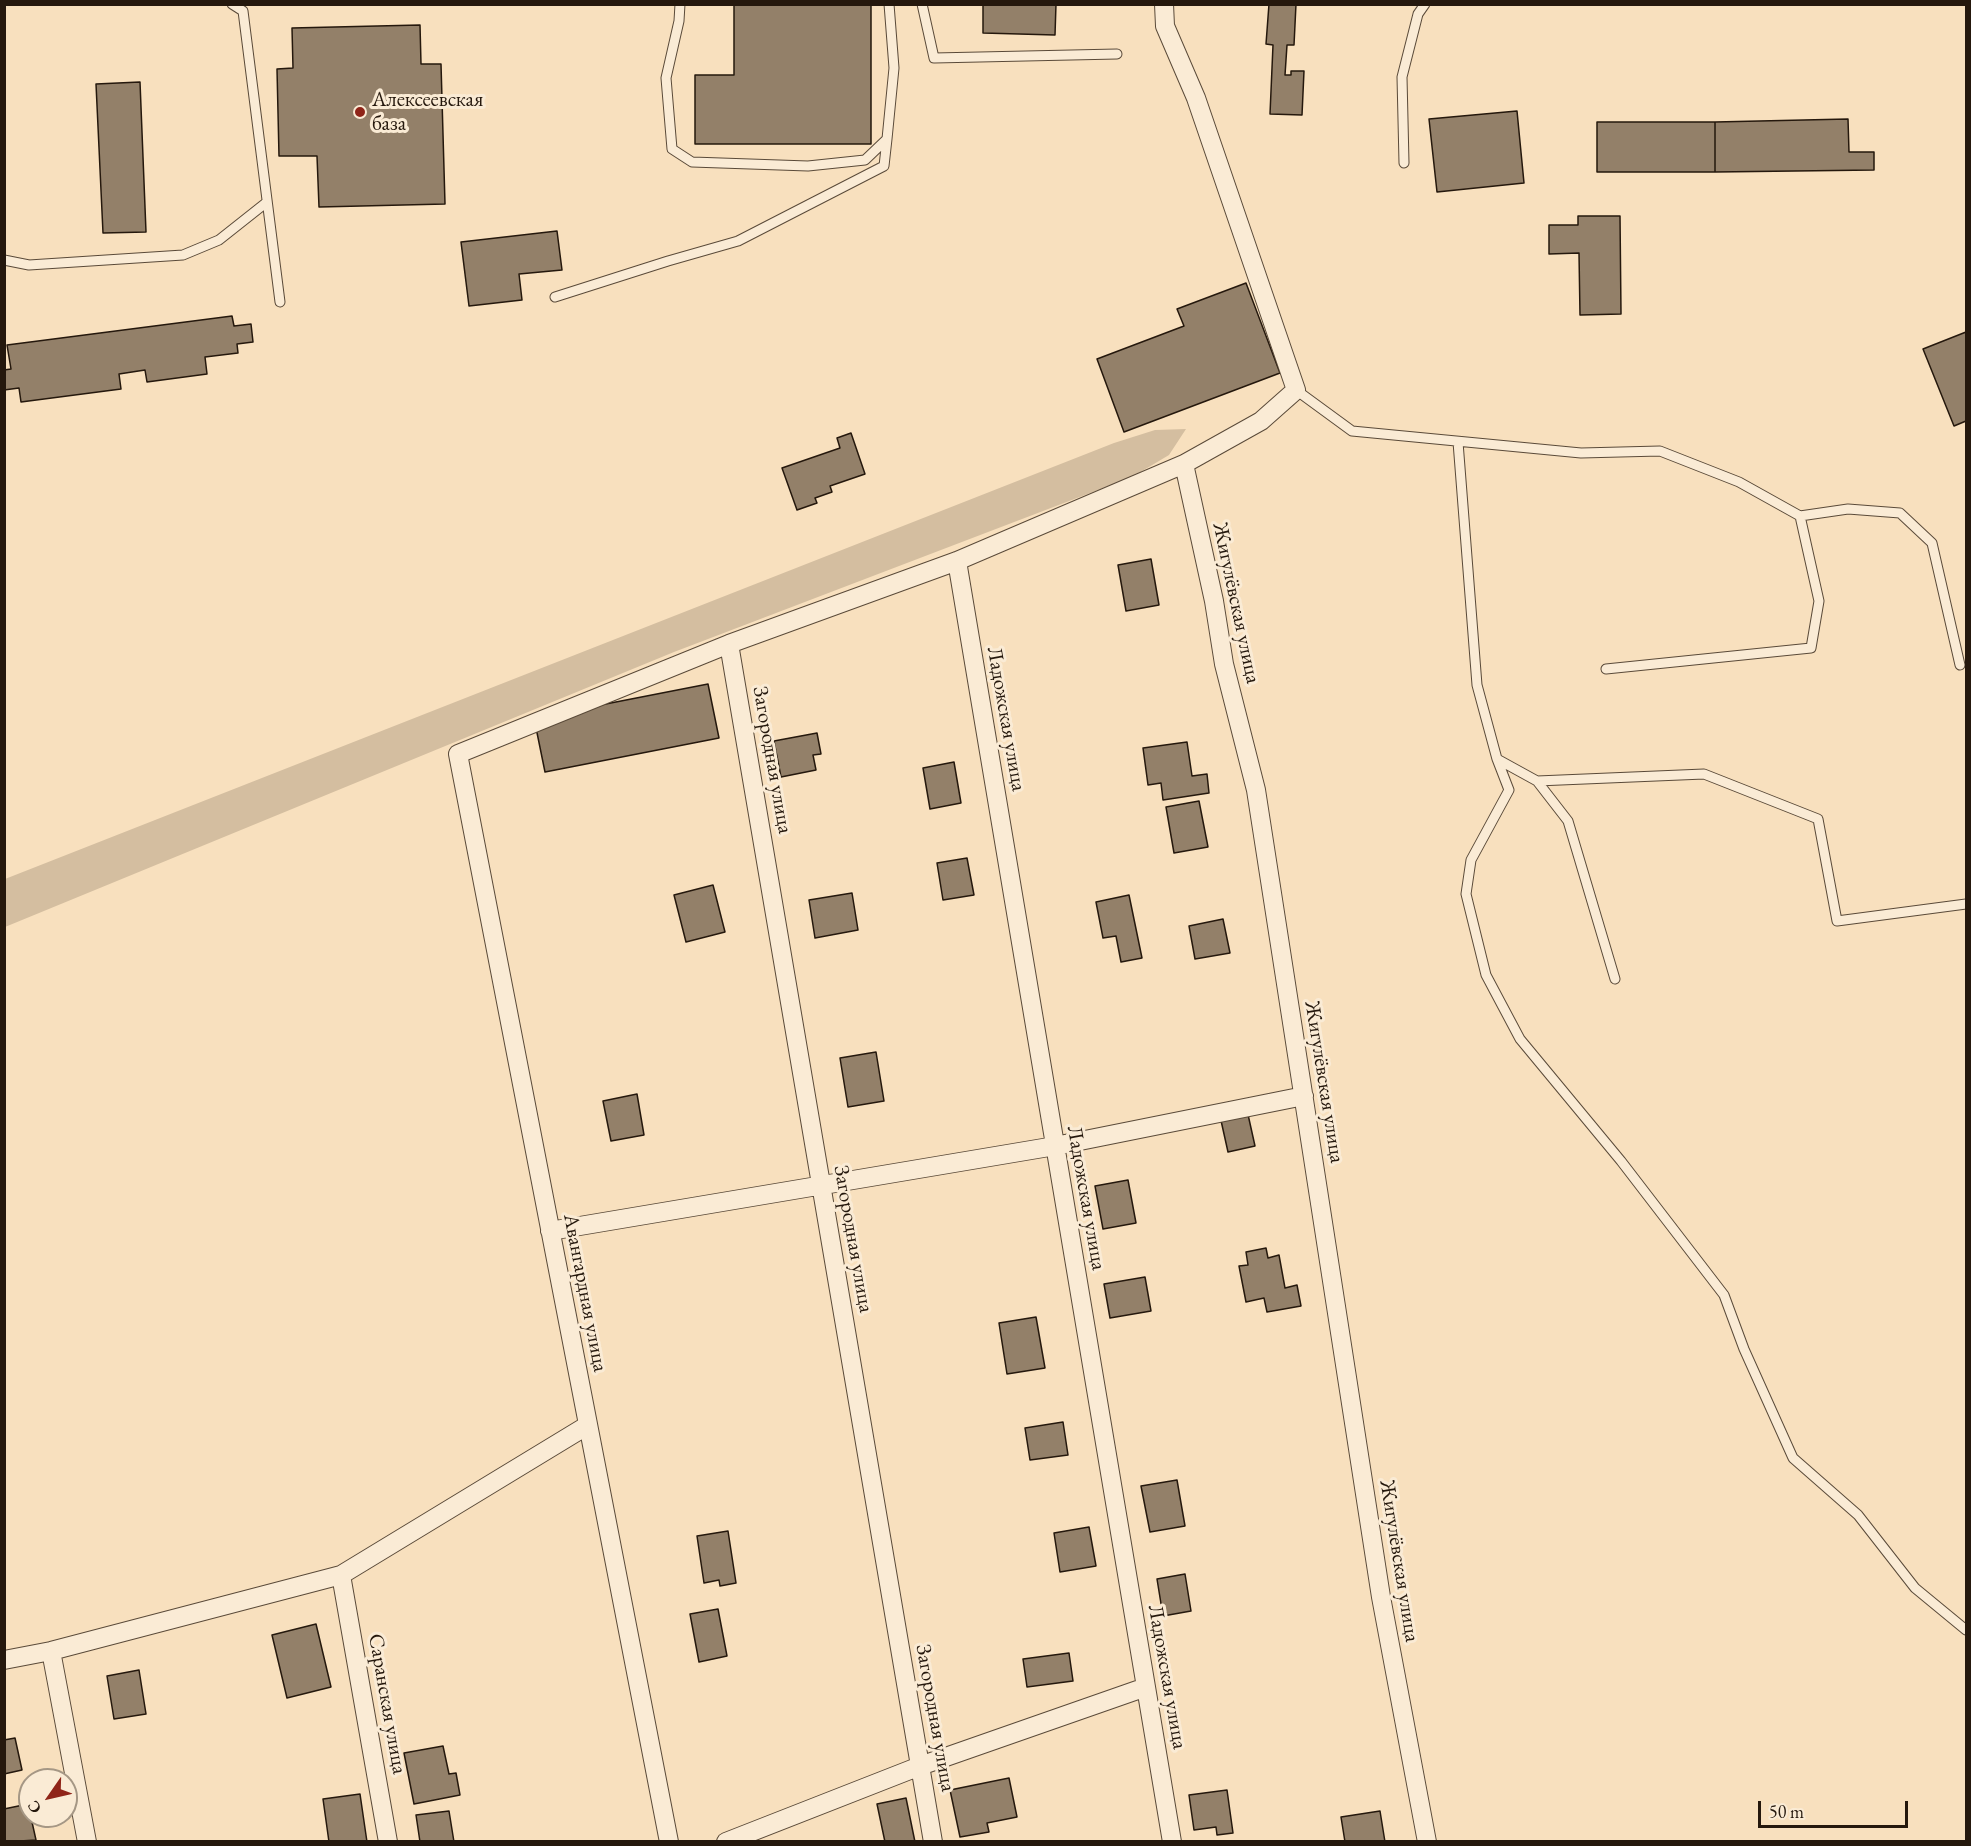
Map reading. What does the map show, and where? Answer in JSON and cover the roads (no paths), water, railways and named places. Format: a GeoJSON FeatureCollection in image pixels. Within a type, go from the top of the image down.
{"type":"FeatureCollection","features":[{"type":"Feature","properties":{"kind":"street"},"geometry":{"type":"LineString","coordinates":[[729,644],[957,561],[1184,464],[1261,421],[1296,390],[1196,98],[1165,26],[1164,4]]}},
{"type":"Feature","properties":{"kind":"street","name":"Жигулёвская улица"},"geometry":{"type":"LineString","coordinates":[[1184,464],[1214,601],[1224,664],[1256,790],[1381,1596],[1427,1842]]}},
{"type":"Feature","properties":{"kind":"street","name":"Ладожская улица"},"geometry":{"type":"LineString","coordinates":[[957,561],[1172,1842]]}},
{"type":"Feature","properties":{"kind":"street","name":"Авангардная улица"},"geometry":{"type":"LineString","coordinates":[[669,1842],[458,754],[729,644]]}},
{"type":"Feature","properties":{"kind":"street","name":"Загородная улица"},"geometry":{"type":"LineString","coordinates":[[729,644],[933,1842]]}},
{"type":"Feature","properties":{"kind":"street"},"geometry":{"type":"LineString","coordinates":[[550,1231],[1055,1146],[1304,1096]]}},
{"type":"Feature","properties":{"kind":"street"},"geometry":{"type":"LineString","coordinates":[[4,1660],[51,1651],[341,1575],[588,1425]]}},
{"type":"Feature","properties":{"kind":"street","name":"Саранская улица"},"geometry":{"type":"LineString","coordinates":[[341,1575],[388,1842]]}},
{"type":"Feature","properties":{"kind":"street"},"geometry":{"type":"LineString","coordinates":[[51,1651],[87,1842]]}},
{"type":"Feature","properties":{"kind":"street"},"geometry":{"type":"LineString","coordinates":[[726,1842],[920,1766],[1146,1687]]}},
{"type":"Feature","properties":{"kind":"lane"},"geometry":{"type":"LineString","coordinates":[[231,4],[243,11],[280,302]]}},
{"type":"Feature","properties":{"kind":"lane"},"geometry":{"type":"LineString","coordinates":[[680,4],[679,21],[666,78],[672,149],[692,162],[808,166],[865,160],[887,138]]}},
{"type":"Feature","properties":{"kind":"lane"},"geometry":{"type":"LineString","coordinates":[[555,297],[738,241],[884,166],[894,68],[889,4]]}},
{"type":"Feature","properties":{"kind":"lane"},"geometry":{"type":"LineString","coordinates":[[922,4],[934,58],[1117,54]]}},
{"type":"Feature","properties":{"kind":"lane"},"geometry":{"type":"LineString","coordinates":[[1404,163],[1402,77],[1418,14],[1425,4]]}},
{"type":"Feature","properties":{"kind":"lane"},"geometry":{"type":"LineString","coordinates":[[4,260],[29,265],[183,255],[219,240],[267,202]]}},
{"type":"Feature","properties":{"kind":"lane"},"geometry":{"type":"LineString","coordinates":[[1296,390],[1352,431],[1581,453],[1660,451],[1739,482],[1800,516],[1848,509],[1900,513],[1932,543],[1960,665]]}},
{"type":"Feature","properties":{"kind":"lane"},"geometry":{"type":"LineString","coordinates":[[1458,442],[1478,685],[1497,759],[1509,790],[1472,860],[1466,894],[1486,975],[1520,1039],[1622,1161],[1724,1295],[1744,1349],[1793,1458],[1858,1515],[1915,1588],[1966,1630]]}},
{"type":"Feature","properties":{"kind":"lane"},"geometry":{"type":"LineString","coordinates":[[1606,669],[1810,648],[1819,601],[1800,516]]}},
{"type":"Feature","properties":{"kind":"lane"},"geometry":{"type":"LineString","coordinates":[[1497,759],[1537,781],[1568,821],[1615,979]]}},
{"type":"Feature","properties":{"kind":"lane"},"geometry":{"type":"LineString","coordinates":[[1537,781],[1704,774],[1818,819],[1837,921],[1966,904]]}},
{"type":"Feature","properties":{"kind":"place","name":"Алексеевская база"},"geometry":{"type":"Point","coordinates":[360,112]}}]}
